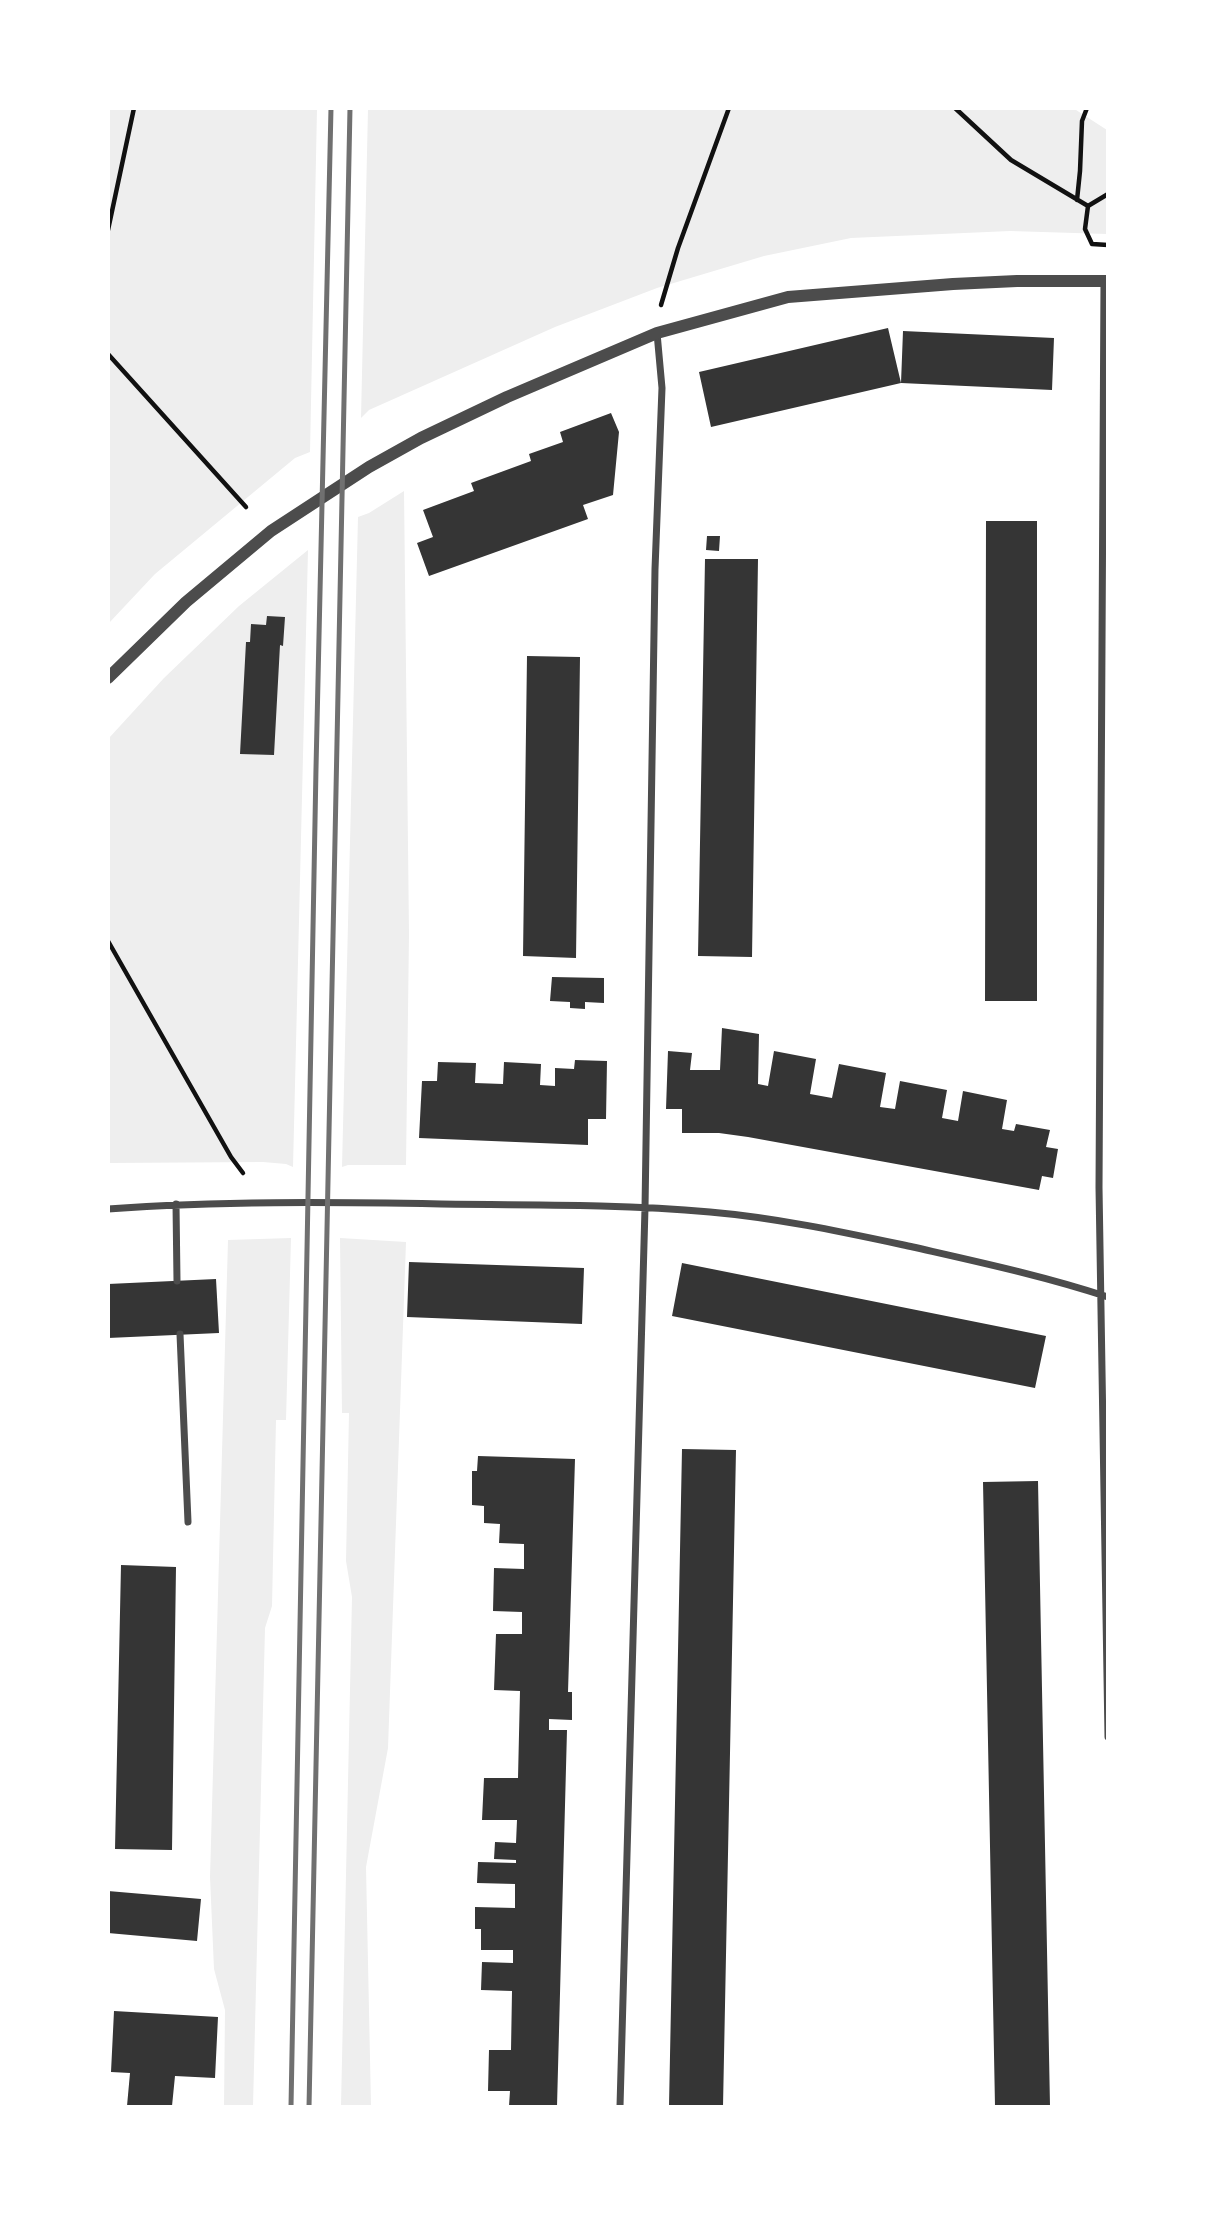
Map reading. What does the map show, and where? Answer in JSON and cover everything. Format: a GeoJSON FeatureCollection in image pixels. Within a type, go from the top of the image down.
{"type":"FeatureCollection","features":[{"type":"Feature","properties":{"kind":"street"},"geometry":{"type":"LineString","coordinates":[[108,678],[187,602],[295,513],[421,438],[507,397],[657,334],[788,297],[953,284],[1106,281],[1104,1296],[1108,1737]]}},
{"type":"Feature","properties":{"kind":"street"},"geometry":{"type":"LineString","coordinates":[[620,2106],[645,1208],[655,569],[662,388],[657,334]]}},
{"type":"Feature","properties":{"kind":"street"},"geometry":{"type":"LineString","coordinates":[[108,1209],[176,1204],[285,1202],[645,1208],[712,1212],[772,1219],[1032,1273],[1104,1296]]}},
{"type":"Feature","properties":{"kind":"street"},"geometry":{"type":"LineString","coordinates":[[176,1204],[177,1281]]}},
{"type":"Feature","properties":{"kind":"street"},"geometry":{"type":"LineString","coordinates":[[180,1334],[188,1522]]}},
{"type":"Feature","properties":{"kind":"path"},"geometry":{"type":"LineString","coordinates":[[108,230],[134,108]]}},
{"type":"Feature","properties":{"kind":"path"},"geometry":{"type":"LineString","coordinates":[[657,334],[663,296],[678,248],[729,108]]}},
{"type":"Feature","properties":{"kind":"path"},"geometry":{"type":"LineString","coordinates":[[955,108],[1011,159],[1088,206]]}},
{"type":"Feature","properties":{"kind":"path"},"geometry":{"type":"LineString","coordinates":[[1077,200],[1082,121],[1087,108]]}},
{"type":"Feature","properties":{"kind":"path"},"geometry":{"type":"LineString","coordinates":[[1088,206],[1108,194]]}},
{"type":"Feature","properties":{"kind":"path"},"geometry":{"type":"LineString","coordinates":[[1088,206],[1085,229],[1092,244],[1108,245]]}},
{"type":"Feature","properties":{"kind":"path"},"geometry":{"type":"LineString","coordinates":[[108,354],[246,507]]}},
{"type":"Feature","properties":{"kind":"path"},"geometry":{"type":"LineString","coordinates":[[108,941],[243,1173]]}},
{"type":"Feature","properties":{"kind":"shaded area"},"geometry":{"type":"Polygon","coordinates":[[[1073,108],[1107,130],[1107,234],[1010,231],[851,238],[764,256],[657,288],[555,327],[369,410],[361,418],[368,109],[1073,108]]]}},
{"type":"Feature","properties":{"kind":"shaded area"},"geometry":{"type":"Polygon","coordinates":[[[109,109],[317,109],[310,452],[295,458],[155,574],[109,623],[109,109]]]}},
{"type":"Feature","properties":{"kind":"shaded area"},"geometry":{"type":"Polygon","coordinates":[[[404,491],[409,934],[406,1165],[342,1167],[358,517],[404,491]]]}},
{"type":"Feature","properties":{"kind":"shaded area"},"geometry":{"type":"Polygon","coordinates":[[[308,550],[293,1167],[263,1162],[109,1163],[109,738],[164,678],[239,606],[308,550]]]}},
{"type":"Feature","properties":{"kind":"shaded area"},"geometry":{"type":"Polygon","coordinates":[[[291,1238],[286,1420],[276,1420],[272,1606],[265,1628],[253,2106],[224,2106],[225,2010],[214,1969],[210,1877],[228,1240],[291,1238]]]}},
{"type":"Feature","properties":{"kind":"shaded area"},"geometry":{"type":"Polygon","coordinates":[[[340,1238],[406,1242],[388,1748],[366,1867],[371,2106],[341,2106],[352,1597],[346,1561],[349,1413],[342,1413],[340,1238]]]}},
{"type":"Feature","properties":{"kind":"building"},"geometry":{"type":"Polygon","coordinates":[[[888,328],[901,383],[711,427],[699,372],[888,328]]]}},
{"type":"Feature","properties":{"kind":"building"},"geometry":{"type":"Polygon","coordinates":[[[903,331],[1054,338],[1052,390],[901,383],[903,331]]]}},
{"type":"Feature","properties":{"kind":"building"},"geometry":{"type":"Polygon","coordinates":[[[611,413],[619,432],[613,495],[583,505],[588,519],[429,576],[417,543],[433,537],[423,510],[474,491],[471,483],[531,461],[529,454],[563,442],[560,432],[611,413]]]}},
{"type":"Feature","properties":{"kind":"building"},"geometry":{"type":"Polygon","coordinates":[[[986,521],[1037,521],[1037,1001],[985,1001],[986,521]]]}},
{"type":"Feature","properties":{"kind":"building"},"geometry":{"type":"Polygon","coordinates":[[[707,536],[720,536],[719,551],[706,550],[707,536]]]}},
{"type":"Feature","properties":{"kind":"building"},"geometry":{"type":"Polygon","coordinates":[[[705,559],[758,559],[752,957],[698,956],[705,559]]]}},
{"type":"Feature","properties":{"kind":"building"},"geometry":{"type":"Polygon","coordinates":[[[267,616],[285,617],[283,646],[280,645],[274,755],[240,754],[246,642],[250,642],[251,624],[266,625],[267,616]]]}},
{"type":"Feature","properties":{"kind":"building"},"geometry":{"type":"Polygon","coordinates":[[[527,656],[580,657],[576,958],[523,956],[527,656]]]}},
{"type":"Feature","properties":{"kind":"building"},"geometry":{"type":"Polygon","coordinates":[[[552,977],[604,978],[604,1003],[585,1002],[585,1009],[570,1008],[570,1002],[550,1001],[552,977]]]}},
{"type":"Feature","properties":{"kind":"building"},"geometry":{"type":"Polygon","coordinates":[[[722,1028],[759,1034],[758,1084],[768,1086],[774,1051],[816,1059],[810,1094],[832,1098],[839,1064],[886,1073],[880,1107],[895,1109],[900,1081],[947,1090],[942,1118],[958,1121],[963,1091],[1007,1100],[1002,1129],[1014,1131],[1016,1124],[1050,1130],[1046,1147],[1058,1149],[1053,1178],[1042,1176],[1039,1190],[748,1137],[719,1133],[682,1133],[682,1109],[666,1109],[668,1051],[692,1053],[690,1070],[720,1070],[722,1028]]]}},
{"type":"Feature","properties":{"kind":"building"},"geometry":{"type":"Polygon","coordinates":[[[575,1060],[607,1061],[606,1119],[588,1119],[588,1145],[419,1138],[422,1081],[437,1081],[438,1062],[476,1063],[475,1083],[503,1084],[504,1062],[541,1064],[540,1085],[555,1086],[555,1068],[574,1069],[575,1060]]]}},
{"type":"Feature","properties":{"kind":"building"},"geometry":{"type":"Polygon","coordinates":[[[409,1262],[584,1268],[582,1324],[407,1317],[409,1262]]]}},
{"type":"Feature","properties":{"kind":"building"},"geometry":{"type":"Polygon","coordinates":[[[682,1263],[1046,1336],[1035,1388],[672,1316],[682,1263]]]}},
{"type":"Feature","properties":{"kind":"building"},"geometry":{"type":"Polygon","coordinates":[[[216,1279],[219,1333],[108,1338],[108,1284],[216,1279]]]}},
{"type":"Feature","properties":{"kind":"building"},"geometry":{"type":"Polygon","coordinates":[[[682,1449],[736,1450],[723,2106],[669,2106],[682,1449]]]}},
{"type":"Feature","properties":{"kind":"building"},"geometry":{"type":"Polygon","coordinates":[[[478,1456],[575,1459],[568,1692],[572,1692],[572,1720],[549,1719],[549,1730],[567,1730],[557,2106],[509,2106],[510,2091],[488,2091],[489,2050],[511,2050],[512,1991],[481,1990],[482,1962],[513,1963],[513,1950],[481,1950],[481,1929],[475,1929],[475,1907],[515,1908],[515,1884],[477,1883],[478,1862],[516,1863],[516,1860],[494,1859],[495,1842],[516,1843],[517,1820],[482,1820],[484,1778],[518,1778],[520,1691],[494,1690],[496,1634],[522,1634],[522,1612],[493,1611],[494,1568],[524,1569],[524,1544],[499,1543],[500,1524],[484,1523],[484,1506],[472,1505],[472,1471],[477,1471],[478,1456]]]}},
{"type":"Feature","properties":{"kind":"building"},"geometry":{"type":"Polygon","coordinates":[[[1038,1481],[1050,2106],[995,2106],[983,1482],[1038,1481]]]}},
{"type":"Feature","properties":{"kind":"building"},"geometry":{"type":"Polygon","coordinates":[[[121,1565],[176,1567],[172,1850],[115,1849],[121,1565]]]}},
{"type":"Feature","properties":{"kind":"building"},"geometry":{"type":"Polygon","coordinates":[[[108,1891],[201,1899],[197,1941],[108,1933],[108,1891]]]}},
{"type":"Feature","properties":{"kind":"building"},"geometry":{"type":"Polygon","coordinates":[[[114,2011],[218,2017],[215,2078],[175,2076],[172,2106],[127,2106],[130,2073],[111,2072],[114,2011]]]}},
{"type":"Feature","properties":{"kind":"railway"},"geometry":{"type":"LineString","coordinates":[[291,2106],[331,108]]}},
{"type":"Feature","properties":{"kind":"railway"},"geometry":{"type":"LineString","coordinates":[[309,2106],[350,108]]}}]}
